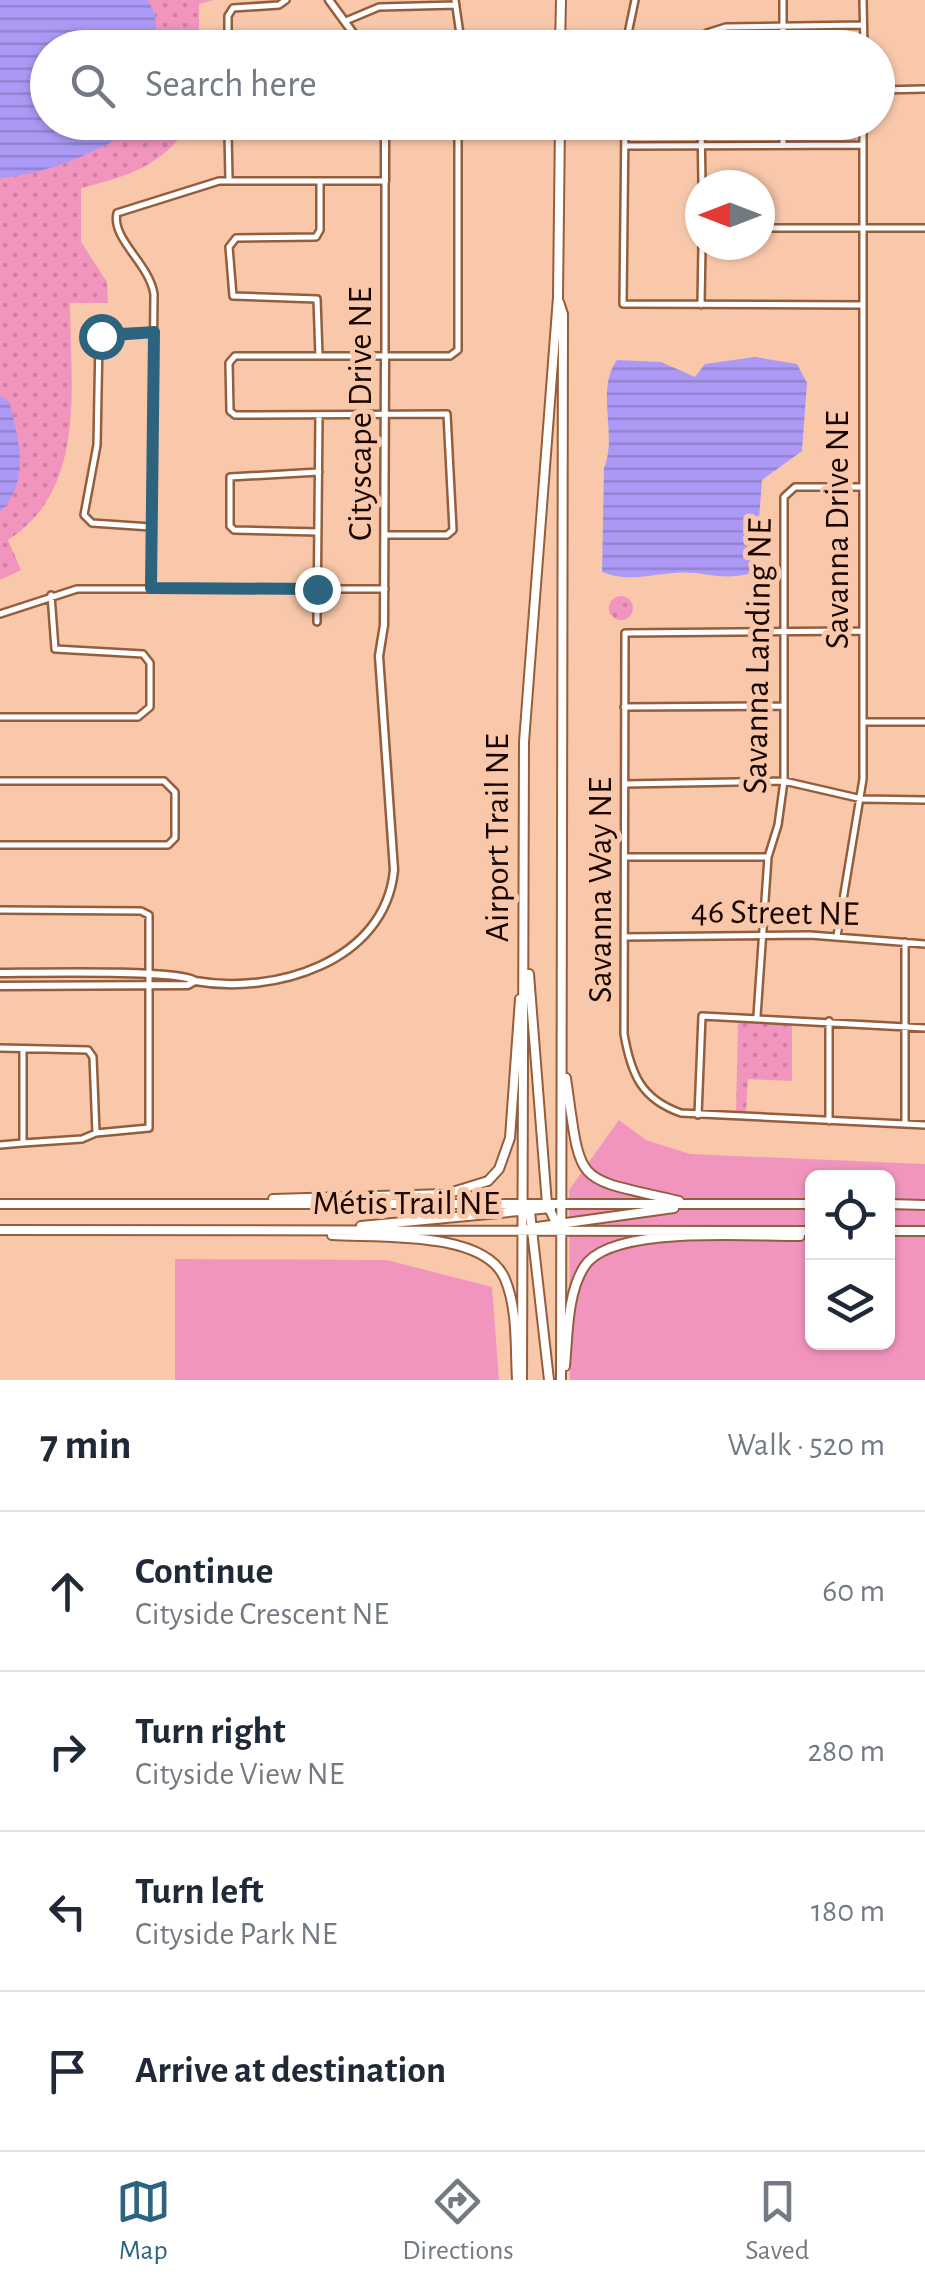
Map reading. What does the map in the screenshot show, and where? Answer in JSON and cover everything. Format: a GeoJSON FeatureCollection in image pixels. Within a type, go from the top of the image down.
{"type":"FeatureCollection","features":[{"type":"Feature","properties":{"kind":"main road"},"geometry":{"type":"LineString","coordinates":[[560,30],[561,0]]}},
{"type":"Feature","properties":{"kind":"main road","name":"Airport Trail NE"},"geometry":{"type":"LineString","coordinates":[[519,1380],[526,1210],[526,676],[558,297],[560,140]]}},
{"type":"Feature","properties":{"kind":"main road","name":"Airport Trail NE"},"geometry":{"type":"LineString","coordinates":[[558,297],[563,314],[562,1049],[558,1225],[562,1380]]}},
{"type":"Feature","properties":{"kind":"main road"},"geometry":{"type":"LineString","coordinates":[[177,1204],[446,1194],[488,1181],[499,1169],[510,1138],[524,920]]}},
{"type":"Feature","properties":{"kind":"main road"},"geometry":{"type":"LineString","coordinates":[[524,920],[548,1206],[558,1225]]}},
{"type":"Feature","properties":{"kind":"main road"},"geometry":{"type":"LineString","coordinates":[[562,1049],[572,1136],[578,1156],[593,1179],[624,1191],[693,1204]]}},
{"type":"Feature","properties":{"kind":"main road","name":"Métis Trail NE"},"geometry":{"type":"LineString","coordinates":[[0,1204],[526,1210],[561,1204],[805,1204]]}},
{"type":"Feature","properties":{"kind":"main road"},"geometry":{"type":"LineString","coordinates":[[523,1231],[693,1204]]}},
{"type":"Feature","properties":{"kind":"main road"},"geometry":{"type":"LineString","coordinates":[[895,1204],[925,1205]]}},
{"type":"Feature","properties":{"kind":"main road"},"geometry":{"type":"LineString","coordinates":[[317,1230],[526,1210],[535,1228],[549,1380]]}},
{"type":"Feature","properties":{"kind":"main road"},"geometry":{"type":"LineString","coordinates":[[558,1225],[805,1234]]}},
{"type":"Feature","properties":{"kind":"main road","name":"Métis Trail NE"},"geometry":{"type":"LineString","coordinates":[[0,1230],[523,1231]]}},
{"type":"Feature","properties":{"kind":"main road"},"geometry":{"type":"LineString","coordinates":[[263,1230],[463,1245],[487,1256],[499,1268],[509,1292],[519,1380]]}},
{"type":"Feature","properties":{"kind":"main road"},"geometry":{"type":"LineString","coordinates":[[895,1231],[925,1231]]}},
{"type":"Feature","properties":{"kind":"main road"},"geometry":{"type":"LineString","coordinates":[[562,1380],[578,1281],[598,1252],[620,1243],[654,1239],[805,1234]]}},
{"type":"Feature","properties":{"kind":"street"},"geometry":{"type":"LineString","coordinates":[[228,30],[228,16],[233,8],[279,5],[286,0]]}},
{"type":"Feature","properties":{"kind":"street"},"geometry":{"type":"LineString","coordinates":[[329,0],[354,30]]}},
{"type":"Feature","properties":{"kind":"street"},"geometry":{"type":"LineString","coordinates":[[629,30],[635,0]]}},
{"type":"Feature","properties":{"kind":"street"},"geometry":{"type":"LineString","coordinates":[[782,0],[783,30]]}},
{"type":"Feature","properties":{"kind":"street"},"geometry":{"type":"LineString","coordinates":[[863,0],[864,30]]}},
{"type":"Feature","properties":{"kind":"street"},"geometry":{"type":"LineString","coordinates":[[348,20],[380,7],[455,2],[459,30]]}},
{"type":"Feature","properties":{"kind":"street"},"geometry":{"type":"LineString","coordinates":[[715,30],[864,25]]}},
{"type":"Feature","properties":{"kind":"street"},"geometry":{"type":"LineString","coordinates":[[895,90],[925,90]]}},
{"type":"Feature","properties":{"kind":"street"},"geometry":{"type":"LineString","coordinates":[[228,140],[228,180]]}},
{"type":"Feature","properties":{"kind":"street","name":"Cityscape Drive NE"},"geometry":{"type":"LineString","coordinates":[[0,986],[280,980],[312,972],[357,939],[389,896],[394,870],[379,656],[385,534],[384,140]]}},
{"type":"Feature","properties":{"kind":"street"},"geometry":{"type":"LineString","coordinates":[[385,534],[447,535],[453,530],[450,418],[235,415],[230,411],[229,363],[239,356],[450,356],[458,350],[460,140]]}},
{"type":"Feature","properties":{"kind":"street"},"geometry":{"type":"LineString","coordinates":[[625,140],[623,304],[862,305]]}},
{"type":"Feature","properties":{"kind":"street"},"geometry":{"type":"LineString","coordinates":[[701,140],[702,170]]}},
{"type":"Feature","properties":{"kind":"street","name":"Savanna Drive NE"},"geometry":{"type":"LineString","coordinates":[[837,936],[844,874],[862,798],[863,140]]}},
{"type":"Feature","properties":{"kind":"street"},"geometry":{"type":"LineString","coordinates":[[625,146],[863,145]]}},
{"type":"Feature","properties":{"kind":"street"},"geometry":{"type":"LineString","coordinates":[[151,588],[152,284],[141,260],[116,228],[117,213],[192,187],[228,180],[385,180]]}},
{"type":"Feature","properties":{"kind":"street"},"geometry":{"type":"LineString","coordinates":[[319,356],[317,299],[236,297],[230,293],[229,276],[230,247],[236,238],[319,234],[320,180]]}},
{"type":"Feature","properties":{"kind":"street"},"geometry":{"type":"LineString","coordinates":[[775,228],[925,228]]}},
{"type":"Feature","properties":{"kind":"street"},"geometry":{"type":"LineString","coordinates":[[702,260],[702,305]]}},
{"type":"Feature","properties":{"kind":"street"},"geometry":{"type":"LineString","coordinates":[[151,527],[92,523],[84,515],[97,445],[99,339],[109,333],[154,332]]}},
{"type":"Feature","properties":{"kind":"street"},"geometry":{"type":"LineString","coordinates":[[317,622],[319,415]]}},
{"type":"Feature","properties":{"kind":"street"},"geometry":{"type":"LineString","coordinates":[[318,532],[234,530],[230,526],[230,493],[234,474],[319,472]]}},
{"type":"Feature","properties":{"kind":"street","name":"Savanna Landing NE"},"geometry":{"type":"LineString","coordinates":[[757,1016],[768,857],[778,825],[784,781],[787,490],[862,487]]}},
{"type":"Feature","properties":{"kind":"street"},"geometry":{"type":"LineString","coordinates":[[0,614],[77,588],[384,589]]}},
{"type":"Feature","properties":{"kind":"street"},"geometry":{"type":"LineString","coordinates":[[0,717],[138,717],[150,707],[150,663],[143,654],[55,649],[51,595]]}},
{"type":"Feature","properties":{"kind":"street","name":"Savanna Way NE"},"geometry":{"type":"LineString","coordinates":[[862,631],[625,634],[624,1034],[630,1070],[644,1092],[661,1106],[698,1116],[925,1125]]}},
{"type":"Feature","properties":{"kind":"street"},"geometry":{"type":"LineString","coordinates":[[624,707],[784,706]]}},
{"type":"Feature","properties":{"kind":"street"},"geometry":{"type":"LineString","coordinates":[[863,722],[925,722]]}},
{"type":"Feature","properties":{"kind":"street"},"geometry":{"type":"LineString","coordinates":[[0,781],[164,781],[176,792],[176,828],[172,843],[164,846],[0,845]]}},
{"type":"Feature","properties":{"kind":"street"},"geometry":{"type":"LineString","coordinates":[[625,784],[784,781],[862,798],[925,800]]}},
{"type":"Feature","properties":{"kind":"street"},"geometry":{"type":"LineString","coordinates":[[626,857],[768,857]]}},
{"type":"Feature","properties":{"kind":"street"},"geometry":{"type":"LineString","coordinates":[[0,910],[146,912],[150,975],[148,1128],[96,1133],[82,1139],[0,1145]]}},
{"type":"Feature","properties":{"kind":"street","name":"46 Street NE"},"geometry":{"type":"LineString","coordinates":[[625,937],[837,936],[925,944]]}},
{"type":"Feature","properties":{"kind":"street"},"geometry":{"type":"LineString","coordinates":[[905,942],[905,1124]]}},
{"type":"Feature","properties":{"kind":"street","name":"Cityscape Drive NE"},"geometry":{"type":"LineString","coordinates":[[0,973],[188,976],[194,981]]}},
{"type":"Feature","properties":{"kind":"street"},"geometry":{"type":"LineString","coordinates":[[698,1116],[702,1016],[925,1028]]}},
{"type":"Feature","properties":{"kind":"street"},"geometry":{"type":"LineString","coordinates":[[829,1021],[829,1121]]}},
{"type":"Feature","properties":{"kind":"street"},"geometry":{"type":"LineString","coordinates":[[0,1048],[91,1052],[96,1133]]}},
{"type":"Feature","properties":{"kind":"street"},"geometry":{"type":"LineString","coordinates":[[23,1050],[23,1144]]}},
{"type":"Feature","properties":{"kind":"shaded area"},"geometry":{"type":"Polygon","coordinates":[[[0,0],[213,0],[199,4],[199,30],[30,30],[30,140],[177,140],[157,159],[129,174],[81,188],[81,242],[107,282],[108,303],[70,303],[71,400],[63,464],[51,493],[34,518],[8,540],[21,570],[0,580],[0,0]]]}},
{"type":"Feature","properties":{"kind":"shaded area"},"geometry":{"type":"Polygon","coordinates":[[[0,0],[148,0],[156,30],[30,30],[30,140],[114,140],[74,160],[0,178],[0,0]]]}},
{"type":"Feature","properties":{"kind":"shaded area"},"geometry":{"type":"Polygon","coordinates":[[[755,357],[797,364],[807,383],[802,451],[762,480],[755,572],[731,576],[685,573],[629,577],[602,572],[604,468],[609,441],[607,399],[617,360],[661,362],[695,377],[705,364],[755,357]]]}},
{"type":"Feature","properties":{"kind":"shaded area"},"geometry":{"type":"Polygon","coordinates":[[[0,396],[10,403],[20,460],[16,487],[0,512],[0,396]]]}},
{"type":"Feature","properties":{"kind":"shaded area"},"geometry":{"type":"Polygon","coordinates":[[[621,596],[633,608],[621,620],[609,608],[621,596]]]}},
{"type":"Feature","properties":{"kind":"shaded area"},"geometry":{"type":"Polygon","coordinates":[[[738,1022],[792,1024],[792,1081],[748,1079],[746,1112],[736,1112],[738,1022]]]}},
{"type":"Feature","properties":{"kind":"shaded area"},"geometry":{"type":"Polygon","coordinates":[[[619,1120],[646,1140],[690,1154],[925,1164],[925,1380],[570,1380],[569,1190],[619,1120]]]}},
{"type":"Feature","properties":{"kind":"shaded area"},"geometry":{"type":"Polygon","coordinates":[[[175,1259],[387,1260],[492,1287],[499,1380],[175,1380],[175,1259]]]}},
{"type":"Feature","properties":{"kind":"route"},"geometry":{"type":"LineString","coordinates":[[101,336],[154,332],[151,588],[317,589]]}}]}
